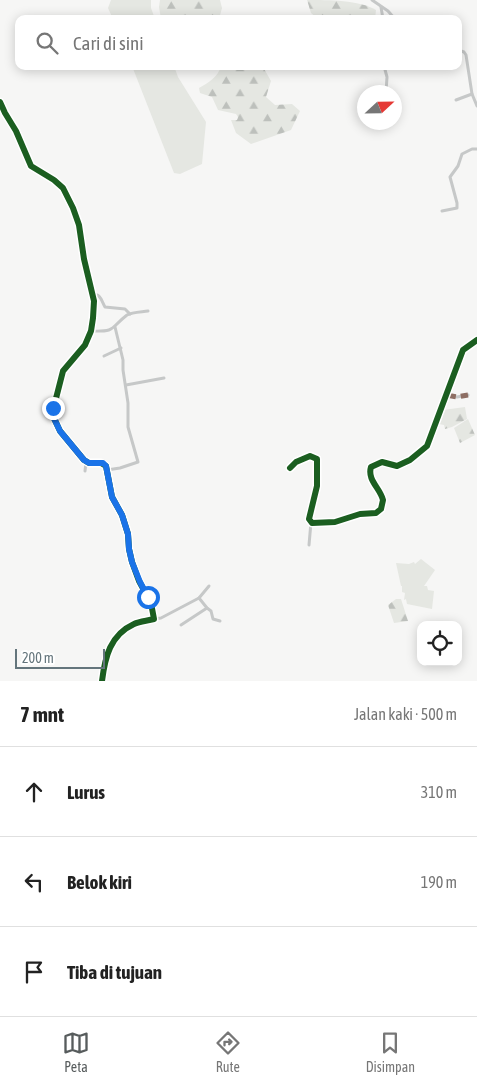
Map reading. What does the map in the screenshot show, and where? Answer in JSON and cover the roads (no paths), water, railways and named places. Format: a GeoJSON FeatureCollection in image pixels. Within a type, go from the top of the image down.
{"type":"FeatureCollection","features":[{"type":"Feature","properties":{"kind":"street"},"geometry":{"type":"LineString","coordinates":[[372,0],[392,15]]}},
{"type":"Feature","properties":{"kind":"street"},"geometry":{"type":"LineString","coordinates":[[381,7],[382,15]]}},
{"type":"Feature","properties":{"kind":"street"},"geometry":{"type":"LineString","coordinates":[[462,51],[466,56],[472,94],[477,106]]}},
{"type":"Feature","properties":{"kind":"street"},"geometry":{"type":"LineString","coordinates":[[385,70],[386,85]]}},
{"type":"Feature","properties":{"kind":"street"},"geometry":{"type":"LineString","coordinates":[[456,100],[472,94]]}},
{"type":"Feature","properties":{"kind":"street"},"geometry":{"type":"LineString","coordinates":[[0,102],[6,116],[16,131],[31,166],[63,188],[79,225],[84,259],[94,302],[91,331],[85,344],[63,371],[52,414],[60,431],[86,462],[103,463],[107,470],[112,497],[122,515],[128,534],[132,562],[151,603],[154,619]]}},
{"type":"Feature","properties":{"kind":"street"},"geometry":{"type":"LineString","coordinates":[[442,212],[457,208],[450,178],[464,152],[477,149]]}},
{"type":"Feature","properties":{"kind":"street"},"geometry":{"type":"LineString","coordinates":[[92,294],[97,294],[101,297],[105,306],[125,309],[130,314]]}},
{"type":"Feature","properties":{"kind":"street"},"geometry":{"type":"LineString","coordinates":[[91,331],[108,331],[130,314],[148,311]]}},
{"type":"Feature","properties":{"kind":"street"},"geometry":{"type":"LineString","coordinates":[[107,470],[138,462],[128,427],[126,385],[121,348],[115,327]]}},
{"type":"Feature","properties":{"kind":"street"},"geometry":{"type":"LineString","coordinates":[[311,522],[322,524],[335,522],[360,514],[376,513],[380,510],[383,500],[370,476],[370,467],[382,462],[397,466],[410,460],[424,448],[464,348],[477,340]]}},
{"type":"Feature","properties":{"kind":"street"},"geometry":{"type":"LineString","coordinates":[[104,356],[121,348]]}},
{"type":"Feature","properties":{"kind":"street"},"geometry":{"type":"LineString","coordinates":[[126,385],[164,378]]}},
{"type":"Feature","properties":{"kind":"street"},"geometry":{"type":"LineString","coordinates":[[446,395],[457,397],[468,395]]}},
{"type":"Feature","properties":{"kind":"street"},"geometry":{"type":"LineString","coordinates":[[290,468],[296,462],[310,456],[317,460],[317,486],[310,518],[309,546]]}},
{"type":"Feature","properties":{"kind":"street"},"geometry":{"type":"LineString","coordinates":[[85,471],[86,462]]}},
{"type":"Feature","properties":{"kind":"street"},"geometry":{"type":"LineString","coordinates":[[102,681],[107,654],[113,641],[134,624],[161,618],[199,598],[209,586]]}},
{"type":"Feature","properties":{"kind":"street"},"geometry":{"type":"LineString","coordinates":[[199,598],[206,608],[210,610],[213,619],[220,620]]}},
{"type":"Feature","properties":{"kind":"street"},"geometry":{"type":"LineString","coordinates":[[181,625],[206,608]]}}]}
